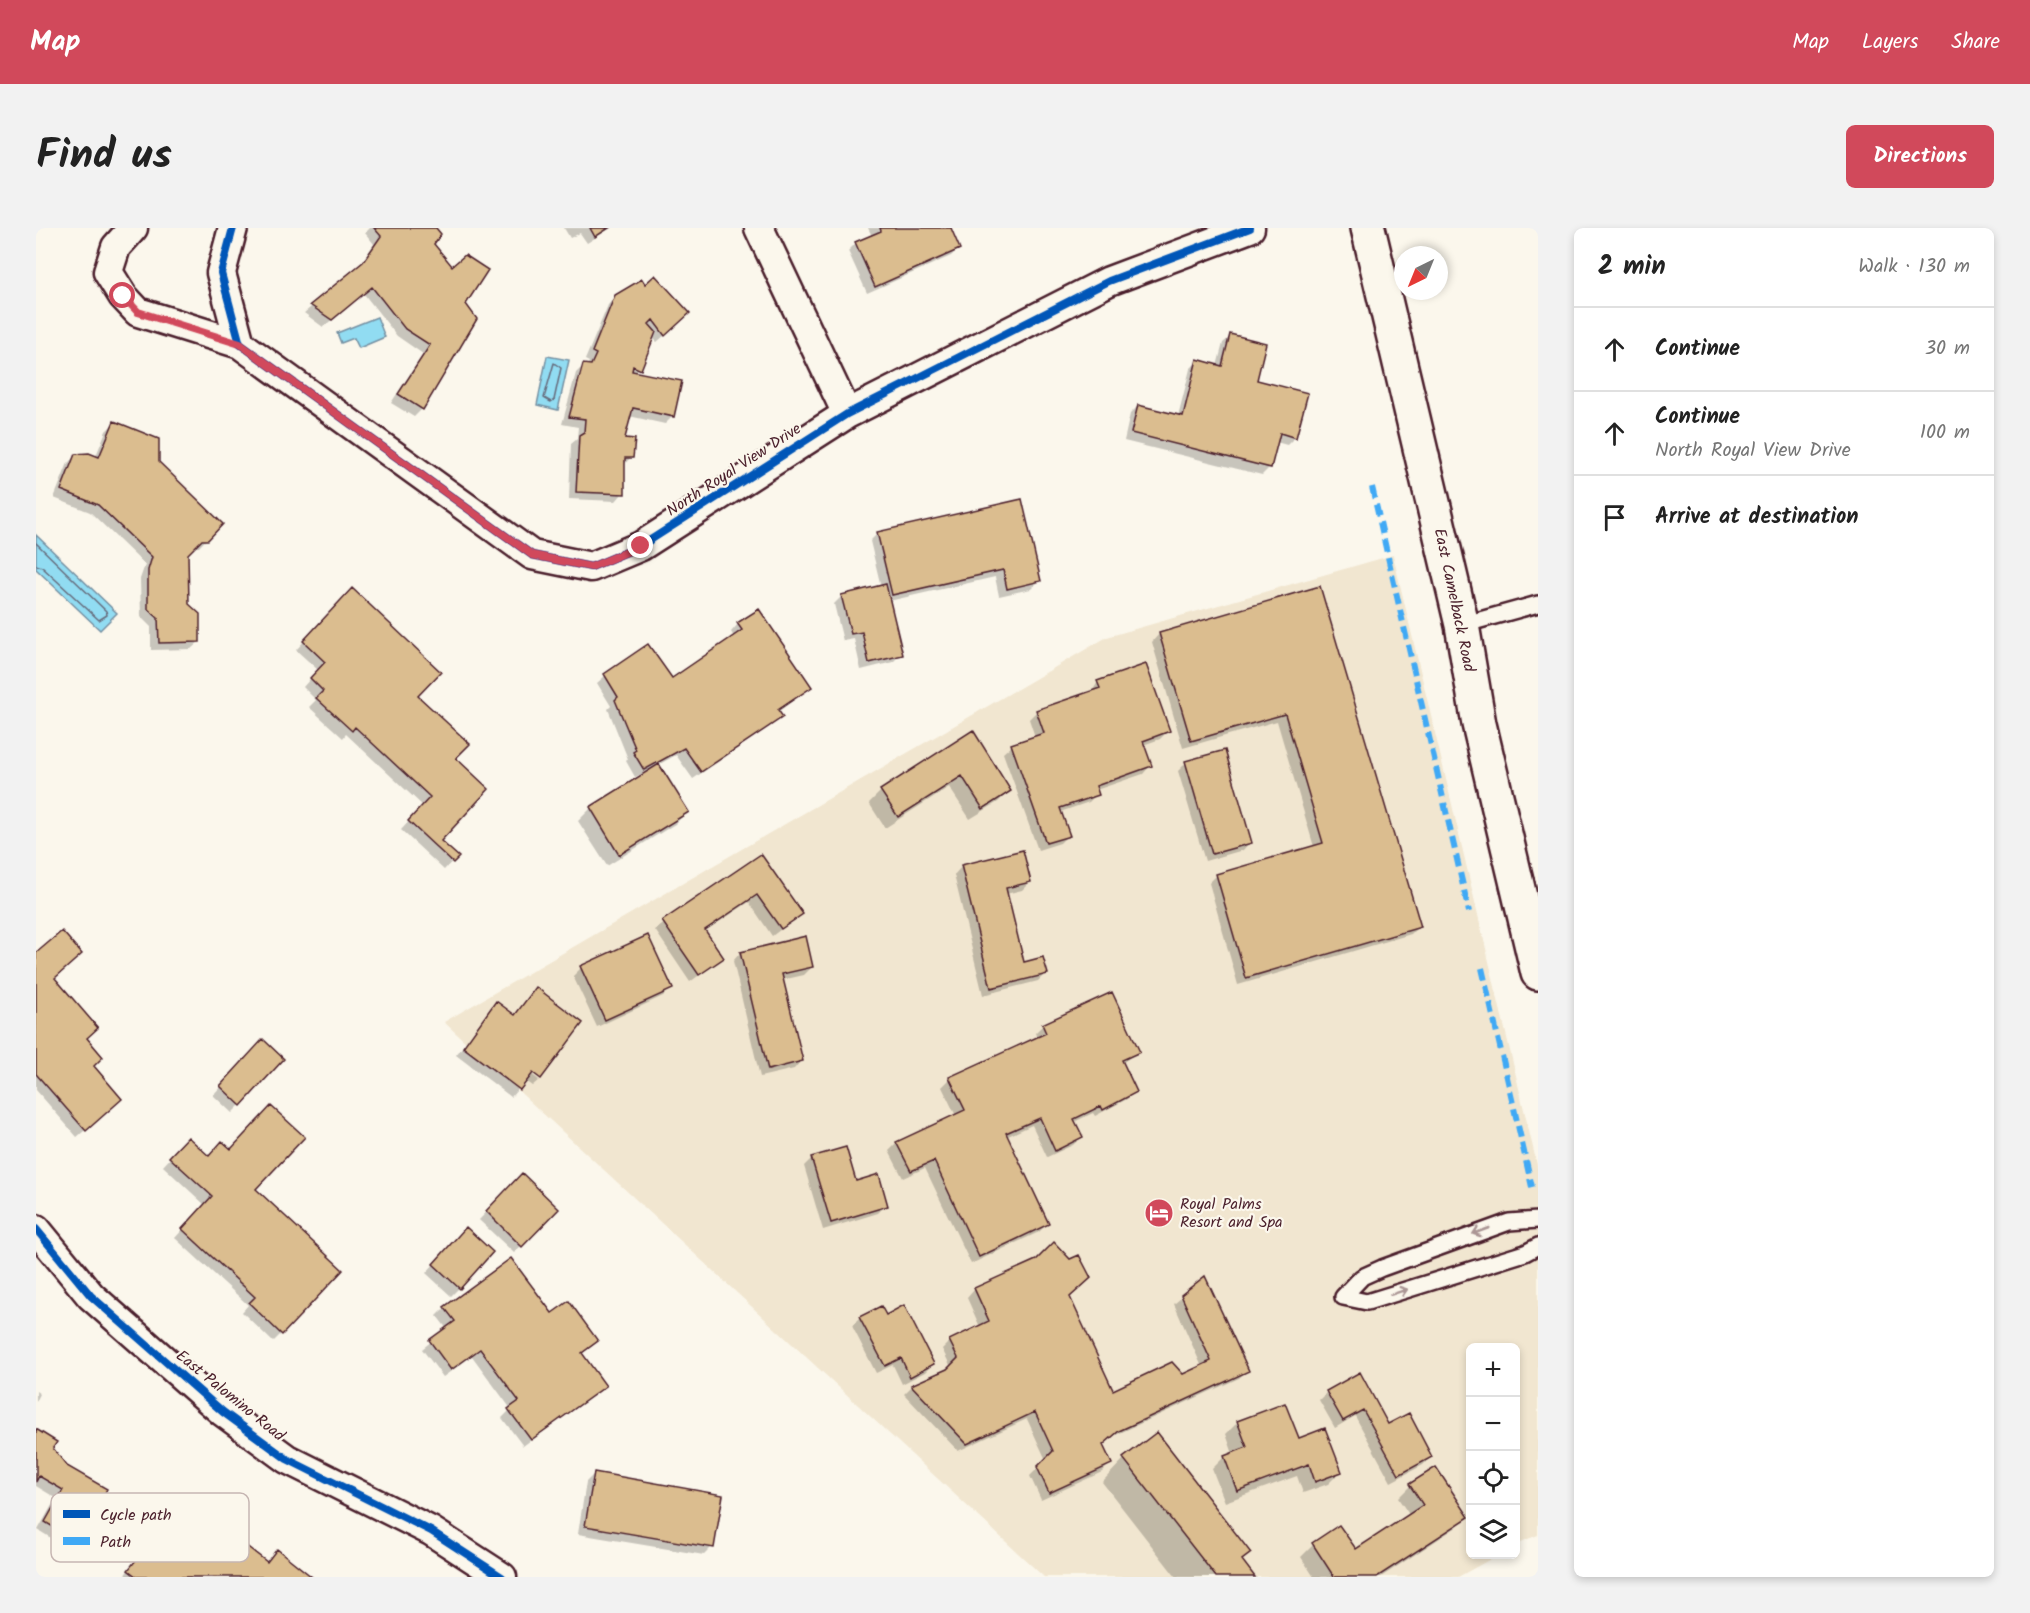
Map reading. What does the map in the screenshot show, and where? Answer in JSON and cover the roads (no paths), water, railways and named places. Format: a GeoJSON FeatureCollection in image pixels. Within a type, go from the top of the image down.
{"type":"FeatureCollection","features":[{"type":"Feature","properties":{"kind":"main road","name":"East Camelback Road"},"geometry":{"type":"LineString","coordinates":[[1368,228],[1462,625],[1479,724],[1531,905],[1538,973]]}},
{"type":"Feature","properties":{"kind":"street","name":"North Royal View Drive"},"geometry":{"type":"LineString","coordinates":[[133,228],[116,247],[108,272],[123,296],[138,312],[240,344],[532,555],[591,567],[641,546],[847,414],[1109,281],[1250,228]]}},
{"type":"Feature","properties":{"kind":"street"},"geometry":{"type":"LineString","coordinates":[[233,228],[221,273],[240,344]]}},
{"type":"Feature","properties":{"kind":"street"},"geometry":{"type":"LineString","coordinates":[[759,228],[847,414]]}},
{"type":"Feature","properties":{"kind":"street","name":"East Palomino Road"},"geometry":{"type":"LineString","coordinates":[[36,1229],[91,1296],[223,1412],[287,1460],[431,1531],[502,1577]]}},
{"type":"Feature","properties":{"kind":"lane"},"geometry":{"type":"LineString","coordinates":[[1462,625],[1538,604]]}},
{"type":"Feature","properties":{"kind":"lane"},"geometry":{"type":"LineString","coordinates":[[1538,1220],[1509,1222],[1382,1268],[1362,1277],[1343,1297],[1367,1302],[1525,1253],[1538,1246]]}},
{"type":"Feature","properties":{"kind":"water"},"geometry":{"type":"Polygon","coordinates":[[[377,317],[385,337],[359,348],[354,338],[341,343],[337,333],[377,317]]]}},
{"type":"Feature","properties":{"kind":"water"},"geometry":{"type":"Polygon","coordinates":[[[547,356],[569,360],[558,410],[537,405],[547,356]]]}},
{"type":"Feature","properties":{"kind":"water"},"geometry":{"type":"Polygon","coordinates":[[[36,535],[117,613],[100,630],[36,569],[36,535]]]}},
{"type":"Feature","properties":{"kind":"place","name":"Royal Palms Resort and Spa"},"geometry":{"type":"Point","coordinates":[1159,1213]}}]}
